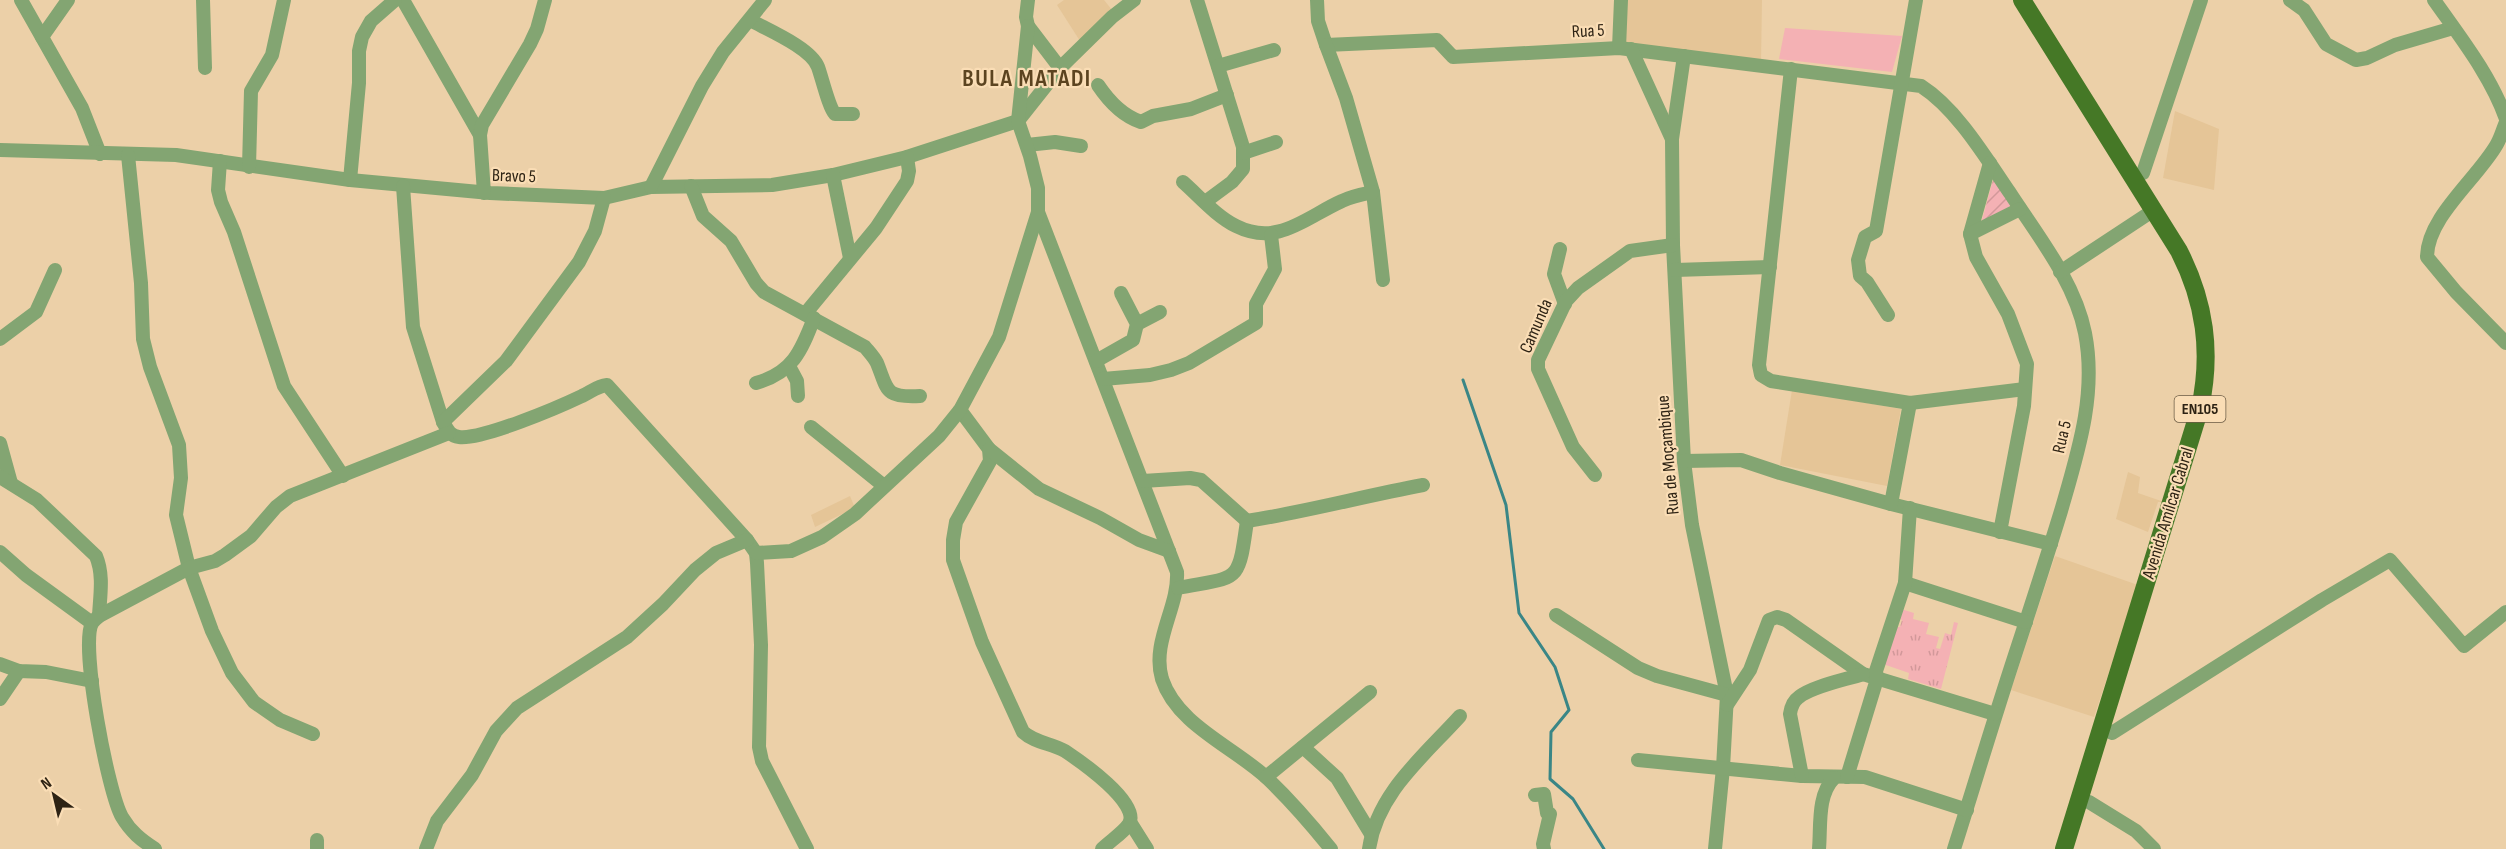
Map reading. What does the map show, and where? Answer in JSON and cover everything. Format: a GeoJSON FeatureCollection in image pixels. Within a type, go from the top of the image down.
{"type":"FeatureCollection","features":[{"type":"Feature","properties":{"kind":"main road","name":"Avenida Amílcar Cabral"},"geometry":{"type":"LineString","coordinates":[[2022,0],[2180,251],[2197,291],[2207,345],[2205,384],[2200,408],[2064,849]]}},
{"type":"Feature","properties":{"kind":"main road","name":"Avenida Amílcar Cabral"},"geometry":{"type":"LineString","coordinates":[[2035,0],[2189,245],[2206,282],[2215,319],[2217,369],[2211,410],[2075,849]]}},
{"type":"Feature","properties":{"kind":"street"},"geometry":{"type":"LineString","coordinates":[[21,0],[82,108],[100,154]]}},
{"type":"Feature","properties":{"kind":"street"},"geometry":{"type":"LineString","coordinates":[[42,37],[68,0]]}},
{"type":"Feature","properties":{"kind":"street"},"geometry":{"type":"LineString","coordinates":[[203,0],[205,68]]}},
{"type":"Feature","properties":{"kind":"street"},"geometry":{"type":"LineString","coordinates":[[249,167],[251,90],[272,55],[284,0]]}},
{"type":"Feature","properties":{"kind":"street"},"geometry":{"type":"LineString","coordinates":[[350,180],[359,83],[358,51],[362,37],[371,21],[395,0]]}},
{"type":"Feature","properties":{"kind":"street"},"geometry":{"type":"LineString","coordinates":[[403,0],[480,135]]}},
{"type":"Feature","properties":{"kind":"street"},"geometry":{"type":"LineString","coordinates":[[484,193],[480,135],[486,115],[537,29],[544,0]]}},
{"type":"Feature","properties":{"kind":"street"},"geometry":{"type":"LineString","coordinates":[[651,187],[702,86],[723,52],[765,0]]}},
{"type":"Feature","properties":{"kind":"street"},"geometry":{"type":"LineString","coordinates":[[756,553],[791,550],[822,537],[855,514],[916,460],[960,410],[999,337],[1038,212],[1038,188],[1018,122],[1028,26],[1026,17],[1028,0]]}},
{"type":"Feature","properties":{"kind":"street"},"geometry":{"type":"LineString","coordinates":[[1018,122],[1060,68],[1112,17],[1134,0]]}},
{"type":"Feature","properties":{"kind":"street"},"geometry":{"type":"LineString","coordinates":[[1197,0],[1243,147],[1243,169],[1232,182],[1205,202]]}},
{"type":"Feature","properties":{"kind":"street"},"geometry":{"type":"LineString","coordinates":[[1317,0],[1318,21],[1346,98],[1373,192],[1383,280]]}},
{"type":"Feature","properties":{"kind":"street"},"geometry":{"type":"LineString","coordinates":[[1621,0],[1625,48],[1672,139]]}},
{"type":"Feature","properties":{"kind":"street"},"geometry":{"type":"LineString","coordinates":[[1888,315],[1860,276],[1858,260],[1865,237],[1876,231],[1916,0]]}},
{"type":"Feature","properties":{"kind":"street"},"geometry":{"type":"LineString","coordinates":[[2143,172],[2201,0]]}},
{"type":"Feature","properties":{"kind":"street"},"geometry":{"type":"LineString","coordinates":[[2290,0],[2304,10],[2325,44],[2356,60],[2367,58],[2395,45],[2453,28]]}},
{"type":"Feature","properties":{"kind":"street"},"geometry":{"type":"LineString","coordinates":[[2434,0],[2494,92],[2506,121],[2497,144],[2441,219],[2427,244],[2427,257],[2439,274],[2506,343]]}},
{"type":"Feature","properties":{"kind":"street"},"geometry":{"type":"LineString","coordinates":[[750,20],[811,55],[829,96],[832,112],[853,114]]}},
{"type":"Feature","properties":{"kind":"street"},"geometry":{"type":"LineString","coordinates":[[1028,26],[1060,68]]}},
{"type":"Feature","properties":{"kind":"street","name":"Rua 5"},"geometry":{"type":"LineString","coordinates":[[1326,45],[1437,40],[1453,57],[1625,48],[1903,82],[1921,86],[1932,93],[1990,163],[2060,272],[2075,300],[2085,331],[2090,368],[2080,444],[2051,544],[1995,714],[1954,849]]}},
{"type":"Feature","properties":{"kind":"street"},"geometry":{"type":"LineString","coordinates":[[1218,66],[1274,50]]}},
{"type":"Feature","properties":{"kind":"street","name":"Rua de Moçambique"},"geometry":{"type":"LineString","coordinates":[[1684,56],[1672,139],[1673,245],[1684,461],[1692,525],[1727,700],[1715,849]]}},
{"type":"Feature","properties":{"kind":"street"},"geometry":{"type":"LineString","coordinates":[[1791,69],[1759,365],[1761,375],[1771,381],[1910,403],[2025,389]]}},
{"type":"Feature","properties":{"kind":"street"},"geometry":{"type":"LineString","coordinates":[[1098,85],[1117,107],[1131,119],[1141,122],[1153,116],[1191,109],[1227,95]]}},
{"type":"Feature","properties":{"kind":"street","name":"Bravo 5"},"geometry":{"type":"LineString","coordinates":[[0,150],[176,155],[249,167],[403,186],[484,193],[604,198],[651,187],[772,185],[833,175],[907,158],[1018,122]]}},
{"type":"Feature","properties":{"kind":"street"},"geometry":{"type":"LineString","coordinates":[[1026,145],[1055,142],[1082,146]]}},
{"type":"Feature","properties":{"kind":"street"},"geometry":{"type":"LineString","coordinates":[[1243,153],[1276,142]]}},
{"type":"Feature","properties":{"kind":"street"},"geometry":{"type":"LineString","coordinates":[[128,155],[141,283],[143,339],[150,367],[179,445],[181,478],[176,515],[189,568],[212,631],[232,673],[254,702],[280,720],[313,734]]}},
{"type":"Feature","properties":{"kind":"street"},"geometry":{"type":"LineString","coordinates":[[756,383],[774,378],[789,366],[801,348],[809,316],[850,258],[876,228],[908,181],[907,158]]}},
{"type":"Feature","properties":{"kind":"street"},"geometry":{"type":"LineString","coordinates":[[220,161],[218,190],[221,202],[234,232],[284,386],[343,476]]}},
{"type":"Feature","properties":{"kind":"street"},"geometry":{"type":"LineString","coordinates":[[1990,163],[1971,234],[1976,257],[2014,328],[2026,364],[2024,406],[2000,532]]}},
{"type":"Feature","properties":{"kind":"street"},"geometry":{"type":"LineString","coordinates":[[833,175],[850,258]]}},
{"type":"Feature","properties":{"kind":"street"},"geometry":{"type":"LineString","coordinates":[[1183,182],[1236,226],[1271,235],[1298,225],[1344,200],[1373,192]]}},
{"type":"Feature","properties":{"kind":"street"},"geometry":{"type":"LineString","coordinates":[[403,186],[412,318],[446,427],[459,437],[484,433],[559,406],[600,386],[607,385],[747,540],[756,553],[760,645],[759,747],[762,761],[807,849]]}},
{"type":"Feature","properties":{"kind":"street"},"geometry":{"type":"LineString","coordinates":[[691,186],[703,216],[709,224],[731,241],[756,283],[776,299],[866,347],[876,361],[880,376],[888,391],[903,397],[920,396]]}},
{"type":"Feature","properties":{"kind":"street"},"geometry":{"type":"LineString","coordinates":[[95,620],[189,568],[214,561],[225,555],[251,537],[276,507],[290,496],[343,476],[446,427],[506,361],[579,262],[595,231],[604,198]]}},
{"type":"Feature","properties":{"kind":"street"},"geometry":{"type":"LineString","coordinates":[[1971,234],[2020,209]]}},
{"type":"Feature","properties":{"kind":"street"},"geometry":{"type":"LineString","coordinates":[[2060,272],[2154,210]]}},
{"type":"Feature","properties":{"kind":"street"},"geometry":{"type":"LineString","coordinates":[[1038,212],[1176,572],[1178,588],[1166,620],[1160,655],[1162,678],[1173,701],[1194,722],[1266,777],[1331,849]]}},
{"type":"Feature","properties":{"kind":"street"},"geometry":{"type":"LineString","coordinates":[[1103,379],[1150,375],[1171,370],[1189,363],[1256,323],[1256,304],[1275,269],[1271,235]]}},
{"type":"Feature","properties":{"kind":"street","name":"Camunda"},"geometry":{"type":"LineString","coordinates":[[1595,476],[1573,447],[1538,369],[1541,351],[1564,304],[1578,288],[1629,251],[1673,245]]}},
{"type":"Feature","properties":{"kind":"street"},"geometry":{"type":"LineString","coordinates":[[1560,249],[1554,274],[1564,304]]}},
{"type":"Feature","properties":{"kind":"street"},"geometry":{"type":"LineString","coordinates":[[1675,270],[1770,267]]}},
{"type":"Feature","properties":{"kind":"street"},"geometry":{"type":"LineString","coordinates":[[0,339],[36,312],[55,270]]}},
{"type":"Feature","properties":{"kind":"street"},"geometry":{"type":"LineString","coordinates":[[1096,361],[1133,340],[1137,324],[1120,293]]}},
{"type":"Feature","properties":{"kind":"street"},"geometry":{"type":"LineString","coordinates":[[1137,324],[1160,312]]}},
{"type":"Feature","properties":{"kind":"street"},"geometry":{"type":"LineString","coordinates":[[789,366],[797,381],[798,396]]}},
{"type":"Feature","properties":{"kind":"street"},"geometry":{"type":"LineString","coordinates":[[1891,504],[1910,403]]}},
{"type":"Feature","properties":{"kind":"street"},"geometry":{"type":"LineString","coordinates":[[960,410],[989,449],[1039,489],[1100,518],[1139,540],[1169,550]]}},
{"type":"Feature","properties":{"kind":"street"},"geometry":{"type":"LineString","coordinates":[[811,427],[884,486]]}},
{"type":"Feature","properties":{"kind":"street"},"geometry":{"type":"LineString","coordinates":[[0,443],[5,480],[44,506],[96,556],[100,566],[101,577],[95,620],[90,634],[92,681],[97,719],[113,795],[121,816],[136,837],[155,849]]}},
{"type":"Feature","properties":{"kind":"street"},"geometry":{"type":"LineString","coordinates":[[989,449],[990,461],[956,522],[952,540],[953,560],[982,642],[1023,732],[1032,740],[1045,742],[1063,750],[1105,781],[1128,808],[1131,815],[1130,822],[1102,849]]}},
{"type":"Feature","properties":{"kind":"street"},"geometry":{"type":"LineString","coordinates":[[1684,461],[1741,460],[1891,504],[2051,544]]}},
{"type":"Feature","properties":{"kind":"street"},"geometry":{"type":"LineString","coordinates":[[1143,481],[1190,478],[1201,480],[1247,521]]}},
{"type":"Feature","properties":{"kind":"street"},"geometry":{"type":"LineString","coordinates":[[1247,521],[1286,515],[1332,503],[1423,485]]}},
{"type":"Feature","properties":{"kind":"street"},"geometry":{"type":"LineString","coordinates":[[1819,849],[1823,795],[1827,785],[1840,777],[1877,679],[1876,671],[1905,583],[1910,508]]}},
{"type":"Feature","properties":{"kind":"street"},"geometry":{"type":"LineString","coordinates":[[1178,588],[1232,577],[1241,563],[1247,521]]}},
{"type":"Feature","properties":{"kind":"street"},"geometry":{"type":"LineString","coordinates":[[426,849],[437,821],[472,775],[496,731],[517,708],[627,637],[695,570],[716,553],[747,540]]}},
{"type":"Feature","properties":{"kind":"street"},"geometry":{"type":"LineString","coordinates":[[0,552],[26,575],[95,620]]}},
{"type":"Feature","properties":{"kind":"street"},"geometry":{"type":"LineString","coordinates":[[2112,733],[2322,600],[2390,560],[2464,646],[2506,612]]}},
{"type":"Feature","properties":{"kind":"street"},"geometry":{"type":"LineString","coordinates":[[1905,583],[2026,622]]}},
{"type":"Feature","properties":{"kind":"street"},"geometry":{"type":"LineString","coordinates":[[1556,615],[1638,668],[1727,700],[1750,670],[1772,618],[1786,620],[1863,674],[1995,714]]}},
{"type":"Feature","properties":{"kind":"street"},"geometry":{"type":"LineString","coordinates":[[0,664],[19,670],[46,672],[92,681]]}},
{"type":"Feature","properties":{"kind":"street"},"geometry":{"type":"LineString","coordinates":[[0,699],[19,670]]}},
{"type":"Feature","properties":{"kind":"street"},"geometry":{"type":"LineString","coordinates":[[1802,776],[1790,714],[1792,705],[1798,697],[1807,693],[1863,674]]}},
{"type":"Feature","properties":{"kind":"street"},"geometry":{"type":"LineString","coordinates":[[1266,777],[1370,692]]}},
{"type":"Feature","properties":{"kind":"street"},"geometry":{"type":"LineString","coordinates":[[1369,849],[1371,834],[1389,795],[1460,716]]}},
{"type":"Feature","properties":{"kind":"street"},"geometry":{"type":"LineString","coordinates":[[1304,747],[1337,778],[1371,834]]}},
{"type":"Feature","properties":{"kind":"street"},"geometry":{"type":"LineString","coordinates":[[1638,760],[1802,776],[1865,777],[1967,810]]}},
{"type":"Feature","properties":{"kind":"street"},"geometry":{"type":"LineString","coordinates":[[1535,795],[1544,794],[1547,813],[1550,814],[1543,844],[1544,849]]}},
{"type":"Feature","properties":{"kind":"street"},"geometry":{"type":"LineString","coordinates":[[2089,802],[2136,831],[2154,849]]}},
{"type":"Feature","properties":{"kind":"street"},"geometry":{"type":"LineString","coordinates":[[1130,822],[1147,849]]}},
{"type":"Feature","properties":{"kind":"shaded area"},"geometry":{"type":"Polygon","coordinates":[[[1064,0],[1104,0],[1112,10],[1080,41],[1057,5],[1064,0]]]}},
{"type":"Feature","properties":{"kind":"shaded area"},"geometry":{"type":"Polygon","coordinates":[[[1621,0],[1762,0],[1761,65],[1619,48],[1621,0]]]}},
{"type":"Feature","properties":{"kind":"shaded area"},"geometry":{"type":"Polygon","coordinates":[[[2175,111],[2219,129],[2214,190],[2163,178],[2175,111]]]}},
{"type":"Feature","properties":{"kind":"shaded area"},"geometry":{"type":"Polygon","coordinates":[[[1792,390],[1901,409],[1887,486],[1780,465],[1792,390]]]}},
{"type":"Feature","properties":{"kind":"shaded area"},"geometry":{"type":"Polygon","coordinates":[[[2128,472],[2140,477],[2138,493],[2164,502],[2158,502],[2148,532],[2116,519],[2128,472]]]}},
{"type":"Feature","properties":{"kind":"shaded area"},"geometry":{"type":"Polygon","coordinates":[[[850,496],[855,508],[815,527],[811,515],[850,496]]]}},
{"type":"Feature","properties":{"kind":"shaded area"},"geometry":{"type":"Polygon","coordinates":[[[2055,556],[2138,585],[2094,717],[2011,690],[2055,556]]]}},
{"type":"Feature","properties":{"kind":"green space"},"geometry":{"type":"Polygon","coordinates":[[[1785,28],[1902,36],[1892,72],[1779,59],[1785,28]]]}},
{"type":"Feature","properties":{"kind":"green space"},"geometry":{"type":"Polygon","coordinates":[[[1993,180],[2013,207],[1980,227],[1993,180]]]}},
{"type":"Feature","properties":{"kind":"green space"},"geometry":{"type":"Polygon","coordinates":[[[1901,609],[1914,613],[1913,619],[1929,623],[1926,634],[1939,637],[1936,648],[1940,649],[1945,633],[1951,635],[1954,622],[1958,623],[1941,689],[1908,679],[1909,673],[1883,664],[1895,627],[1900,627],[1902,620],[1898,618],[1901,609]]]}},
{"type":"Feature","properties":{"kind":"waterway"},"geometry":{"type":"LineString","coordinates":[[1463,380],[1506,505],[1519,613],[1555,667],[1569,710],[1551,732],[1550,779],[1573,799],[1604,849]]}},
{"type":"Feature","properties":{"kind":"district","name":"BULA MATADI"},"geometry":{"type":"Point","coordinates":[1027,78]}}]}
